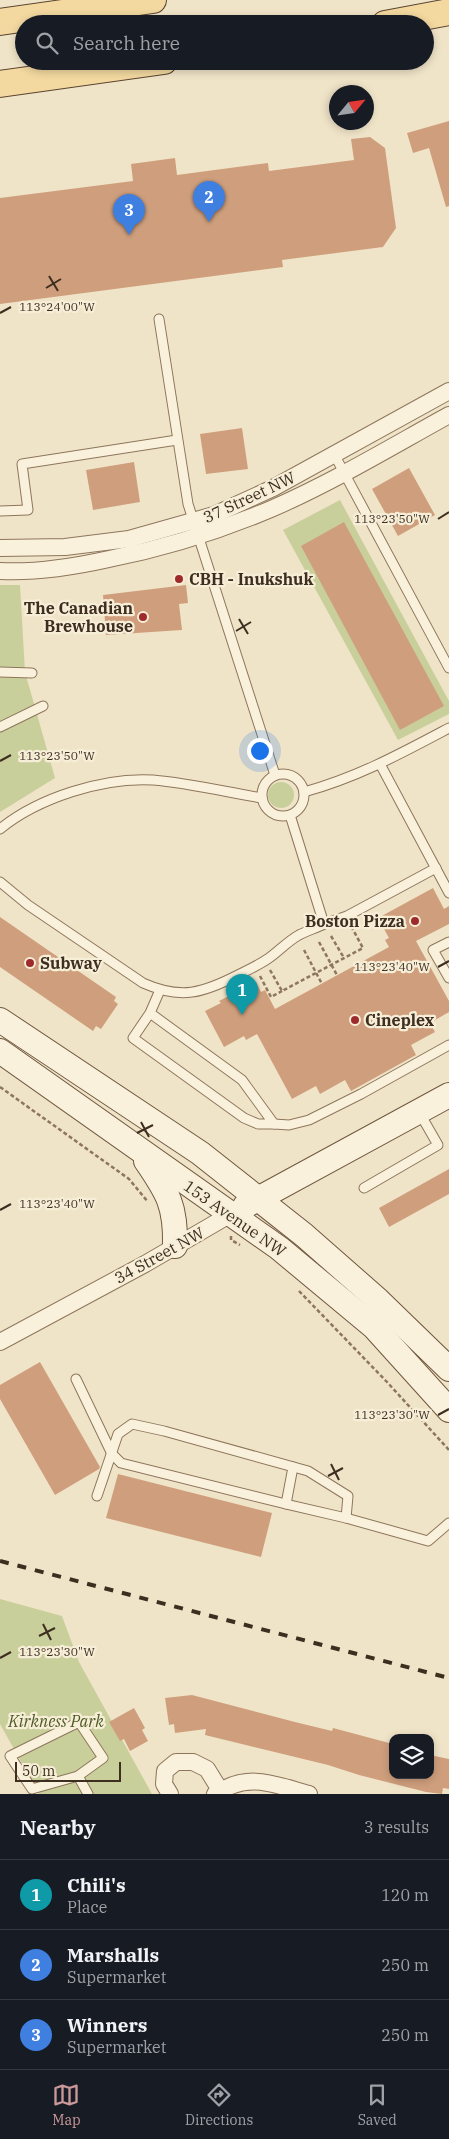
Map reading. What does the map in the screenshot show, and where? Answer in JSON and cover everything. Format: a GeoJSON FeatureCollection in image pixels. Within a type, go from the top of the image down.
{"type":"FeatureCollection","features":[{"type":"Feature","properties":{"kind":"main road"},"geometry":{"type":"LineString","coordinates":[[49,15],[153,0]]}},
{"type":"Feature","properties":{"kind":"main road"},"geometry":{"type":"LineString","coordinates":[[434,15],[447,13]]}},
{"type":"Feature","properties":{"kind":"main road"},"geometry":{"type":"LineString","coordinates":[[0,22],[15,20]]}},
{"type":"Feature","properties":{"kind":"main road"},"geometry":{"type":"LineString","coordinates":[[0,84],[100,70]]}},
{"type":"Feature","properties":{"kind":"main road","name":"153 Avenue NW"},"geometry":{"type":"LineString","coordinates":[[0,1020],[200,1153],[304,1235],[378,1300],[449,1369]]}},
{"type":"Feature","properties":{"kind":"main road","name":"153 Avenue NW"},"geometry":{"type":"LineString","coordinates":[[0,1051],[139,1149],[231,1223],[279,1248],[374,1327],[449,1410]]}},
{"type":"Feature","properties":{"kind":"main road","name":"34 Street NW"},"geometry":{"type":"LineString","coordinates":[[231,1223],[258,1199],[449,1095]]}},
{"type":"Feature","properties":{"kind":"main road"},"geometry":{"type":"LineString","coordinates":[[139,1149],[161,1182],[172,1206],[176,1224],[175,1246]]}},
{"type":"Feature","properties":{"kind":"street","name":"37 Street NW"},"geometry":{"type":"LineString","coordinates":[[0,571],[30,571],[84,564],[156,549],[196,529],[214,515],[272,488],[449,391]]}},
{"type":"Feature","properties":{"kind":"street","name":"37 Street NW"},"geometry":{"type":"LineString","coordinates":[[0,548],[65,547],[129,539],[196,529],[273,508],[449,415]]}},
{"type":"Feature","properties":{"kind":"street","name":"34 Street NW"},"geometry":{"type":"LineString","coordinates":[[0,1342],[175,1246],[231,1223]]}},
{"type":"Feature","properties":{"kind":"street"},"geometry":{"type":"LineString","coordinates":[[170,1794],[164,1784],[165,1770],[176,1762],[193,1762],[207,1770],[217,1792],[242,1782],[262,1780],[308,1794]]}},
{"type":"Feature","properties":{"kind":"lane"},"geometry":{"type":"LineString","coordinates":[[160,319],[188,504],[275,775]]}},
{"type":"Feature","properties":{"kind":"lane"},"geometry":{"type":"LineString","coordinates":[[0,510],[28,510],[22,464],[177,440]]}},
{"type":"Feature","properties":{"kind":"lane"},"geometry":{"type":"LineString","coordinates":[[334,454],[449,668]]}},
{"type":"Feature","properties":{"kind":"lane"},"geometry":{"type":"LineString","coordinates":[[0,672],[32,673]]}},
{"type":"Feature","properties":{"kind":"lane"},"geometry":{"type":"LineString","coordinates":[[0,727],[43,706]]}},
{"type":"Feature","properties":{"kind":"lane"},"geometry":{"type":"LineString","coordinates":[[304,792],[346,780],[449,728]]}},
{"type":"Feature","properties":{"kind":"lane"},"geometry":{"type":"LineString","coordinates":[[380,764],[449,893]]}},
{"type":"Feature","properties":{"kind":"lane"},"geometry":{"type":"LineString","coordinates":[[275,775],[290,775],[301,785],[304,792],[300,807],[290,815],[275,815],[268,810],[262,798],[265,782],[275,775]]}},
{"type":"Feature","properties":{"kind":"lane"},"geometry":{"type":"LineString","coordinates":[[0,829],[48,800],[96,786],[125,782],[150,780],[168,782],[262,798]]}},
{"type":"Feature","properties":{"kind":"lane"},"geometry":{"type":"LineString","coordinates":[[290,815],[324,924]]}},
{"type":"Feature","properties":{"kind":"lane"},"geometry":{"type":"LineString","coordinates":[[0,882],[28,905],[133,977],[160,990],[179,994],[193,993],[217,986],[269,958],[285,943],[300,934],[347,916],[436,868]]}},
{"type":"Feature","properties":{"kind":"lane"},"geometry":{"type":"LineString","coordinates":[[449,942],[433,950],[449,978]]}},
{"type":"Feature","properties":{"kind":"lane"},"geometry":{"type":"LineString","coordinates":[[160,990],[150,1013],[133,1038],[244,1118],[258,1124],[290,1125],[309,1120],[361,1094],[449,1045]]}},
{"type":"Feature","properties":{"kind":"lane"},"geometry":{"type":"LineString","coordinates":[[150,1013],[242,1080],[274,1124]]}},
{"type":"Feature","properties":{"kind":"lane"},"geometry":{"type":"LineString","coordinates":[[364,1188],[438,1145],[419,1111]]}},
{"type":"Feature","properties":{"kind":"lane"},"geometry":{"type":"LineString","coordinates":[[76,1379],[112,1454],[121,1463],[346,1518],[428,1541],[449,1523]]}},
{"type":"Feature","properties":{"kind":"lane"},"geometry":{"type":"LineString","coordinates":[[97,1496],[118,1434],[132,1424],[308,1471],[348,1496],[346,1518]]}},
{"type":"Feature","properties":{"kind":"lane"},"geometry":{"type":"LineString","coordinates":[[286,1504],[293,1467]]}},
{"type":"Feature","properties":{"kind":"lane"},"geometry":{"type":"LineString","coordinates":[[78,1722],[103,1758],[78,1776],[32,1790],[10,1756],[78,1722]]}},
{"type":"Feature","properties":{"kind":"lane"},"geometry":{"type":"LineString","coordinates":[[78,1776],[88,1794]]}},
{"type":"Feature","properties":{"kind":"path"},"geometry":{"type":"LineString","coordinates":[[259,975],[271,997],[344,959],[363,948],[350,925]]}},
{"type":"Feature","properties":{"kind":"path"},"geometry":{"type":"LineString","coordinates":[[331,936],[344,959]]}},
{"type":"Feature","properties":{"kind":"path"},"geometry":{"type":"LineString","coordinates":[[319,942],[337,975]]}},
{"type":"Feature","properties":{"kind":"path"},"geometry":{"type":"LineString","coordinates":[[304,950],[322,984]]}},
{"type":"Feature","properties":{"kind":"path"},"geometry":{"type":"LineString","coordinates":[[270,969],[282,992]]}},
{"type":"Feature","properties":{"kind":"path"},"geometry":{"type":"LineString","coordinates":[[0,1087],[129,1179],[152,1208]]}},
{"type":"Feature","properties":{"kind":"path"},"geometry":{"type":"LineString","coordinates":[[231,1223],[231,1240],[248,1250]]}},
{"type":"Feature","properties":{"kind":"path"},"geometry":{"type":"LineString","coordinates":[[292,1286],[312,1302],[449,1450]]}},
{"type":"Feature","properties":{"kind":"green space"},"geometry":{"type":"Polygon","coordinates":[[[340,500],[449,701],[449,714],[398,740],[283,530],[340,500]]]}},
{"type":"Feature","properties":{"kind":"green space"},"geometry":{"type":"Polygon","coordinates":[[[0,585],[20,585],[25,672],[55,778],[0,812],[0,585]]]}},
{"type":"Feature","properties":{"kind":"green space"},"geometry":{"type":"Polygon","coordinates":[[[281,782],[290,786],[294,795],[290,804],[281,808],[272,804],[268,795],[272,786],[281,782]]]}},
{"type":"Feature","properties":{"kind":"green space","name":"Kirkness Park"},"geometry":{"type":"Polygon","coordinates":[[[0,1599],[62,1616],[79,1662],[152,1794],[39,1794],[0,1724],[0,1599]]]}},
{"type":"Feature","properties":{"kind":"building"},"geometry":{"type":"Polygon","coordinates":[[[449,121],[449,206],[446,207],[429,148],[413,153],[407,133],[449,121]]]}},
{"type":"Feature","properties":{"kind":"building"},"geometry":{"type":"Polygon","coordinates":[[[370,137],[385,148],[396,228],[383,247],[282,260],[283,267],[0,304],[0,198],[133,181],[131,164],[175,158],[177,175],[268,163],[269,171],[354,160],[351,139],[370,137]]]}},
{"type":"Feature","properties":{"kind":"building"},"geometry":{"type":"Polygon","coordinates":[[[242,428],[248,469],[206,474],[200,434],[242,428]]]}},
{"type":"Feature","properties":{"kind":"building"},"geometry":{"type":"Polygon","coordinates":[[[134,462],[140,502],[93,510],[86,470],[134,462]]]}},
{"type":"Feature","properties":{"kind":"building"},"geometry":{"type":"Polygon","coordinates":[[[409,468],[435,515],[398,536],[372,489],[409,468]]]}},
{"type":"Feature","properties":{"kind":"building"},"geometry":{"type":"Polygon","coordinates":[[[344,522],[444,706],[400,730],[301,546],[344,522]]]}},
{"type":"Feature","properties":{"kind":"building","name":"The Canadian Brewhouse"},"geometry":{"type":"Polygon","coordinates":[[[186,585],[188,603],[179,604],[182,630],[106,635],[103,595],[186,585]]]}},
{"type":"Feature","properties":{"kind":"building","name":"Cineplex"},"geometry":{"type":"Polygon","coordinates":[[[433,888],[444,909],[449,906],[449,924],[416,941],[449,1001],[449,1012],[430,1023],[435,1032],[411,1045],[416,1055],[351,1091],[345,1080],[320,1094],[316,1086],[292,1099],[257,1034],[246,1040],[244,1036],[224,1047],[205,1011],[221,1003],[219,1001],[256,982],[261,992],[265,990],[275,1009],[389,947],[385,940],[389,938],[378,918],[433,888]]]}},
{"type":"Feature","properties":{"kind":"building"},"geometry":{"type":"Polygon","coordinates":[[[0,917],[116,997],[114,1001],[118,1004],[101,1029],[96,1026],[93,1031],[0,967],[0,917]]]}},
{"type":"Feature","properties":{"kind":"building"},"geometry":{"type":"Polygon","coordinates":[[[449,1169],[449,1194],[389,1227],[379,1208],[449,1169]]]}},
{"type":"Feature","properties":{"kind":"building"},"geometry":{"type":"Polygon","coordinates":[[[40,1362],[100,1467],[55,1495],[0,1399],[0,1385],[40,1362]]]}},
{"type":"Feature","properties":{"kind":"building"},"geometry":{"type":"Polygon","coordinates":[[[118,1474],[272,1513],[261,1557],[106,1518],[118,1474]]]}},
{"type":"Feature","properties":{"kind":"building"},"geometry":{"type":"Polygon","coordinates":[[[192,1695],[295,1722],[332,1731],[333,1728],[389,1743],[389,1779],[434,1779],[434,1756],[449,1759],[449,1789],[443,1788],[442,1794],[426,1792],[328,1765],[205,1735],[206,1729],[175,1733],[174,1724],[169,1725],[165,1698],[192,1695]]]}},
{"type":"Feature","properties":{"kind":"building"},"geometry":{"type":"Polygon","coordinates":[[[134,1708],[145,1728],[142,1730],[148,1741],[130,1751],[124,1739],[120,1741],[109,1722],[134,1708]]]}},
{"type":"Feature","properties":{"kind":"railway"},"geometry":{"type":"LineString","coordinates":[[0,1561],[449,1678]]}},
{"type":"Feature","properties":{"kind":"place","name":"Marshalls"},"geometry":{"type":"Point","coordinates":[209,222]}},
{"type":"Feature","properties":{"kind":"place","name":"Winners"},"geometry":{"type":"Point","coordinates":[129,235]}},
{"type":"Feature","properties":{"kind":"place","name":"CBH - Inukshuk"},"geometry":{"type":"Point","coordinates":[179,579]}},
{"type":"Feature","properties":{"kind":"place","name":"The Canadian Brewhouse"},"geometry":{"type":"Point","coordinates":[143,617]}},
{"type":"Feature","properties":{"kind":"place","name":"Boston Pizza"},"geometry":{"type":"Point","coordinates":[415,921]}},
{"type":"Feature","properties":{"kind":"place","name":"Subway"},"geometry":{"type":"Point","coordinates":[30,963]}},
{"type":"Feature","properties":{"kind":"place","name":"Chili's"},"geometry":{"type":"Point","coordinates":[242,1015]}},
{"type":"Feature","properties":{"kind":"place","name":"Cineplex"},"geometry":{"type":"Point","coordinates":[355,1020]}}]}
